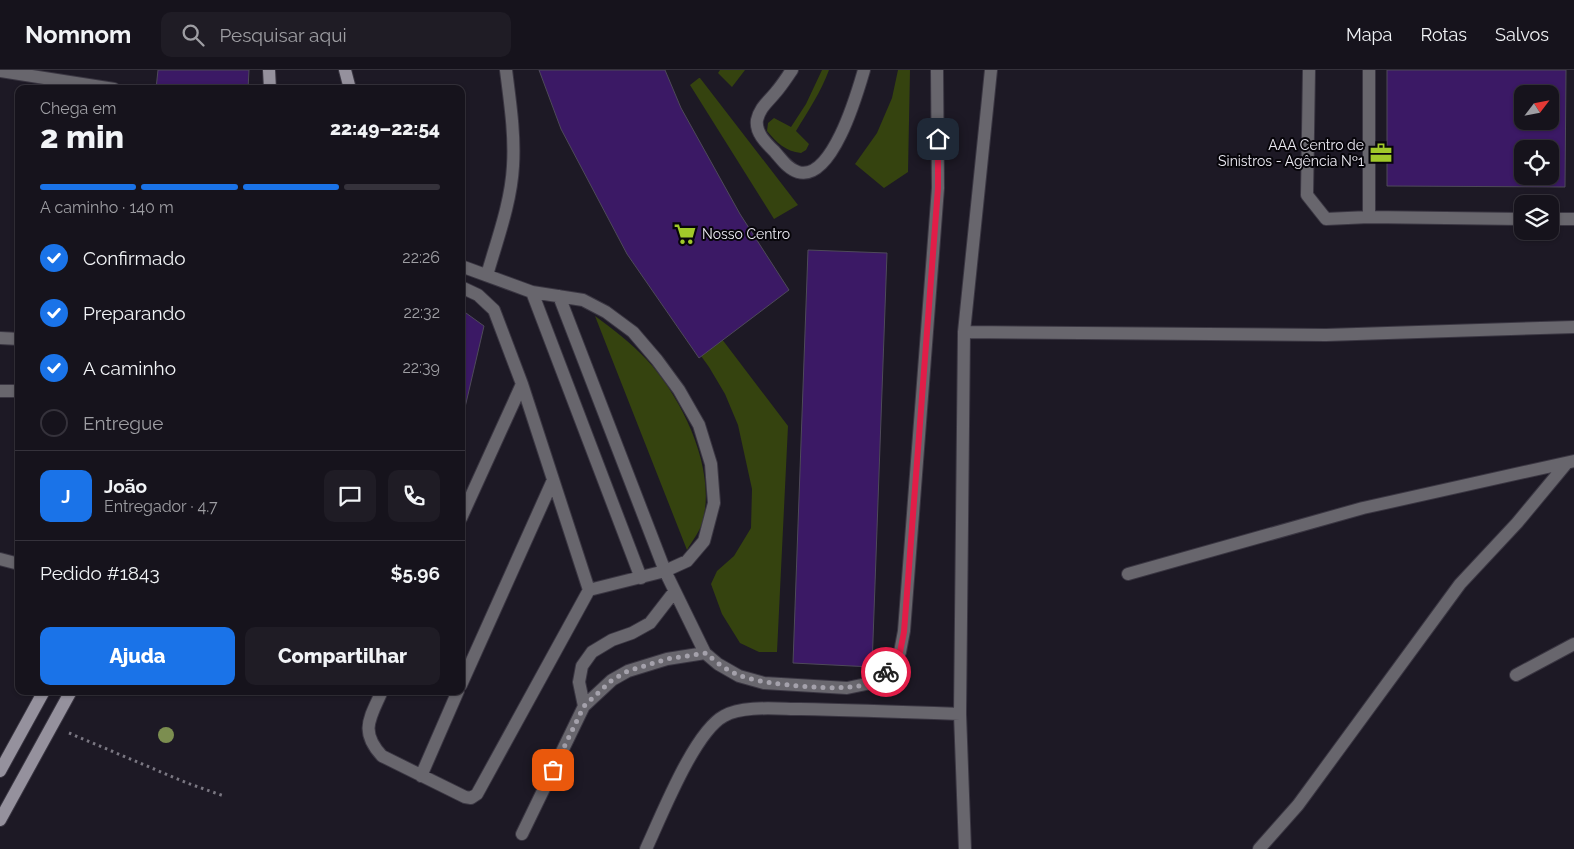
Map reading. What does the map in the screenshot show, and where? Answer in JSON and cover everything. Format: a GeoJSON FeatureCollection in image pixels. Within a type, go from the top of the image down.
{"type":"FeatureCollection","features":[{"type":"Feature","properties":{"kind":"main road"},"geometry":{"type":"LineString","coordinates":[[269,70],[270,85]]}},
{"type":"Feature","properties":{"kind":"main road"},"geometry":{"type":"LineString","coordinates":[[345,70],[349,85]]}},
{"type":"Feature","properties":{"kind":"main road"},"geometry":{"type":"LineString","coordinates":[[0,770],[42,695]]}},
{"type":"Feature","properties":{"kind":"main road"},"geometry":{"type":"LineString","coordinates":[[0,820],[69,695]]}},
{"type":"Feature","properties":{"kind":"street"},"geometry":{"type":"LineString","coordinates":[[487,275],[507,208],[513,167],[513,121],[506,70]]}},
{"type":"Feature","properties":{"kind":"street"},"geometry":{"type":"LineString","coordinates":[[792,70],[777,91],[761,107],[757,122],[761,136],[789,168],[808,174],[818,169],[839,139],[855,102],[864,70]]}},
{"type":"Feature","properties":{"kind":"street"},"geometry":{"type":"LineString","coordinates":[[559,296],[665,571],[706,653],[718,664],[739,676],[764,683],[847,688],[871,683],[889,670],[900,652],[904,632],[938,188],[937,70]]}},
{"type":"Feature","properties":{"kind":"street"},"geometry":{"type":"LineString","coordinates":[[965,849],[960,714],[964,332],[992,70]]}},
{"type":"Feature","properties":{"kind":"street"},"geometry":{"type":"LineString","coordinates":[[1310,70],[1307,195],[1326,218],[1514,219]]}},
{"type":"Feature","properties":{"kind":"street"},"geometry":{"type":"LineString","coordinates":[[1369,70],[1369,217]]}},
{"type":"Feature","properties":{"kind":"street"},"geometry":{"type":"LineString","coordinates":[[0,71],[89,85]]}},
{"type":"Feature","properties":{"kind":"street"},"geometry":{"type":"LineString","coordinates":[[1559,219],[1574,219]]}},
{"type":"Feature","properties":{"kind":"street"},"geometry":{"type":"LineString","coordinates":[[465,267],[532,292],[583,300],[606,312],[633,332],[680,390],[699,425],[711,464],[714,503],[704,541],[687,561],[665,571],[589,590]]}},
{"type":"Feature","properties":{"kind":"street"},"geometry":{"type":"LineString","coordinates":[[380,695],[368,723],[373,747],[382,756],[420,776],[465,798],[471,798],[477,794],[589,590],[522,384],[494,310],[478,295],[465,289]]}},
{"type":"Feature","properties":{"kind":"street"},"geometry":{"type":"LineString","coordinates":[[532,292],[641,578]]}},
{"type":"Feature","properties":{"kind":"street"},"geometry":{"type":"LineString","coordinates":[[964,332],[1326,335],[1574,327]]}},
{"type":"Feature","properties":{"kind":"street"},"geometry":{"type":"LineString","coordinates":[[0,338],[15,339]]}},
{"type":"Feature","properties":{"kind":"street"},"geometry":{"type":"LineString","coordinates":[[465,509],[522,384]]}},
{"type":"Feature","properties":{"kind":"street"},"geometry":{"type":"LineString","coordinates":[[0,391],[15,391]]}},
{"type":"Feature","properties":{"kind":"street"},"geometry":{"type":"LineString","coordinates":[[1128,574],[1363,508],[1570,462]]}},
{"type":"Feature","properties":{"kind":"street"},"geometry":{"type":"LineString","coordinates":[[1260,849],[1298,805],[1460,584],[1570,462]]}},
{"type":"Feature","properties":{"kind":"street"},"geometry":{"type":"LineString","coordinates":[[465,676],[553,480]]}},
{"type":"Feature","properties":{"kind":"street"},"geometry":{"type":"LineString","coordinates":[[0,559],[15,563]]}},
{"type":"Feature","properties":{"kind":"street"},"geometry":{"type":"LineString","coordinates":[[584,706],[579,682],[582,666],[592,652],[612,640],[632,633],[650,623],[674,592]]}},
{"type":"Feature","properties":{"kind":"street"},"geometry":{"type":"LineString","coordinates":[[1516,675],[1574,644]]}},
{"type":"Feature","properties":{"kind":"street"},"geometry":{"type":"LineString","coordinates":[[522,834],[584,706],[612,680],[628,671],[667,659],[706,653]]}},
{"type":"Feature","properties":{"kind":"street"},"geometry":{"type":"LineString","coordinates":[[420,776],[456,695]]}},
{"type":"Feature","properties":{"kind":"street"},"geometry":{"type":"LineString","coordinates":[[646,849],[679,777],[703,736],[724,716],[740,711],[767,709],[960,714]]}},
{"type":"Feature","properties":{"kind":"path"},"geometry":{"type":"LineString","coordinates":[[52,726],[187,783],[224,796]]}},
{"type":"Feature","properties":{"kind":"green space"},"geometry":{"type":"Polygon","coordinates":[[[720,70],[745,70],[732,87],[718,73],[720,70]]]}},
{"type":"Feature","properties":{"kind":"green space"},"geometry":{"type":"Polygon","coordinates":[[[822,70],[829,70],[818,94],[796,131],[809,144],[806,150],[801,153],[790,150],[778,143],[767,131],[768,123],[774,118],[791,127],[806,104],[822,70]]]}},
{"type":"Feature","properties":{"kind":"green space"},"geometry":{"type":"Polygon","coordinates":[[[898,70],[910,70],[908,172],[884,188],[855,164],[877,133],[892,98],[898,70]]]}},
{"type":"Feature","properties":{"kind":"green space"},"geometry":{"type":"Polygon","coordinates":[[[699,78],[798,205],[774,219],[690,85],[699,78]]]}},
{"type":"Feature","properties":{"kind":"green space"},"geometry":{"type":"Polygon","coordinates":[[[595,316],[647,360],[672,394],[684,414],[693,435],[705,478],[706,500],[702,524],[687,550],[595,316]]]}},
{"type":"Feature","properties":{"kind":"green space"},"geometry":{"type":"Polygon","coordinates":[[[712,326],[788,426],[777,652],[759,652],[740,643],[722,614],[711,584],[717,571],[734,556],[751,528],[752,489],[738,425],[725,394],[691,342],[712,326]]]}},
{"type":"Feature","properties":{"kind":"building"},"geometry":{"type":"Polygon","coordinates":[[[158,70],[249,70],[248,85],[156,85],[158,70]]]}},
{"type":"Feature","properties":{"kind":"building","name":"Nosso Centro"},"geometry":{"type":"Polygon","coordinates":[[[539,70],[665,70],[681,108],[740,214],[789,290],[699,358],[627,254],[561,129],[539,70]]]}},
{"type":"Feature","properties":{"kind":"building"},"geometry":{"type":"Polygon","coordinates":[[[1387,70],[1566,70],[1565,187],[1387,186],[1387,70]]]}},
{"type":"Feature","properties":{"kind":"building"},"geometry":{"type":"Polygon","coordinates":[[[808,250],[887,253],[872,667],[793,663],[808,250]]]}},
{"type":"Feature","properties":{"kind":"building"},"geometry":{"type":"Polygon","coordinates":[[[465,313],[484,326],[465,407],[465,313]]]}},
{"type":"Feature","properties":{"kind":"way so far"},"geometry":{"type":"LineString","coordinates":[[553,770],[584,706],[612,680],[628,671],[667,659],[706,653],[718,664],[739,676],[764,683],[847,688],[871,683],[886,672]]}},
{"type":"Feature","properties":{"kind":"place","name":"AAA Centro de Sinistros - Agência Nº1"},"geometry":{"type":"Point","coordinates":[1381,153]}},
{"type":"Feature","properties":{"kind":"place","name":"Nosso Centro"},"geometry":{"type":"Point","coordinates":[685,234]}},
{"type":"Feature","properties":{"kind":"route"},"geometry":{"type":"LineString","coordinates":[[886,672],[900,652],[904,632],[938,188],[938,139]]}}]}
